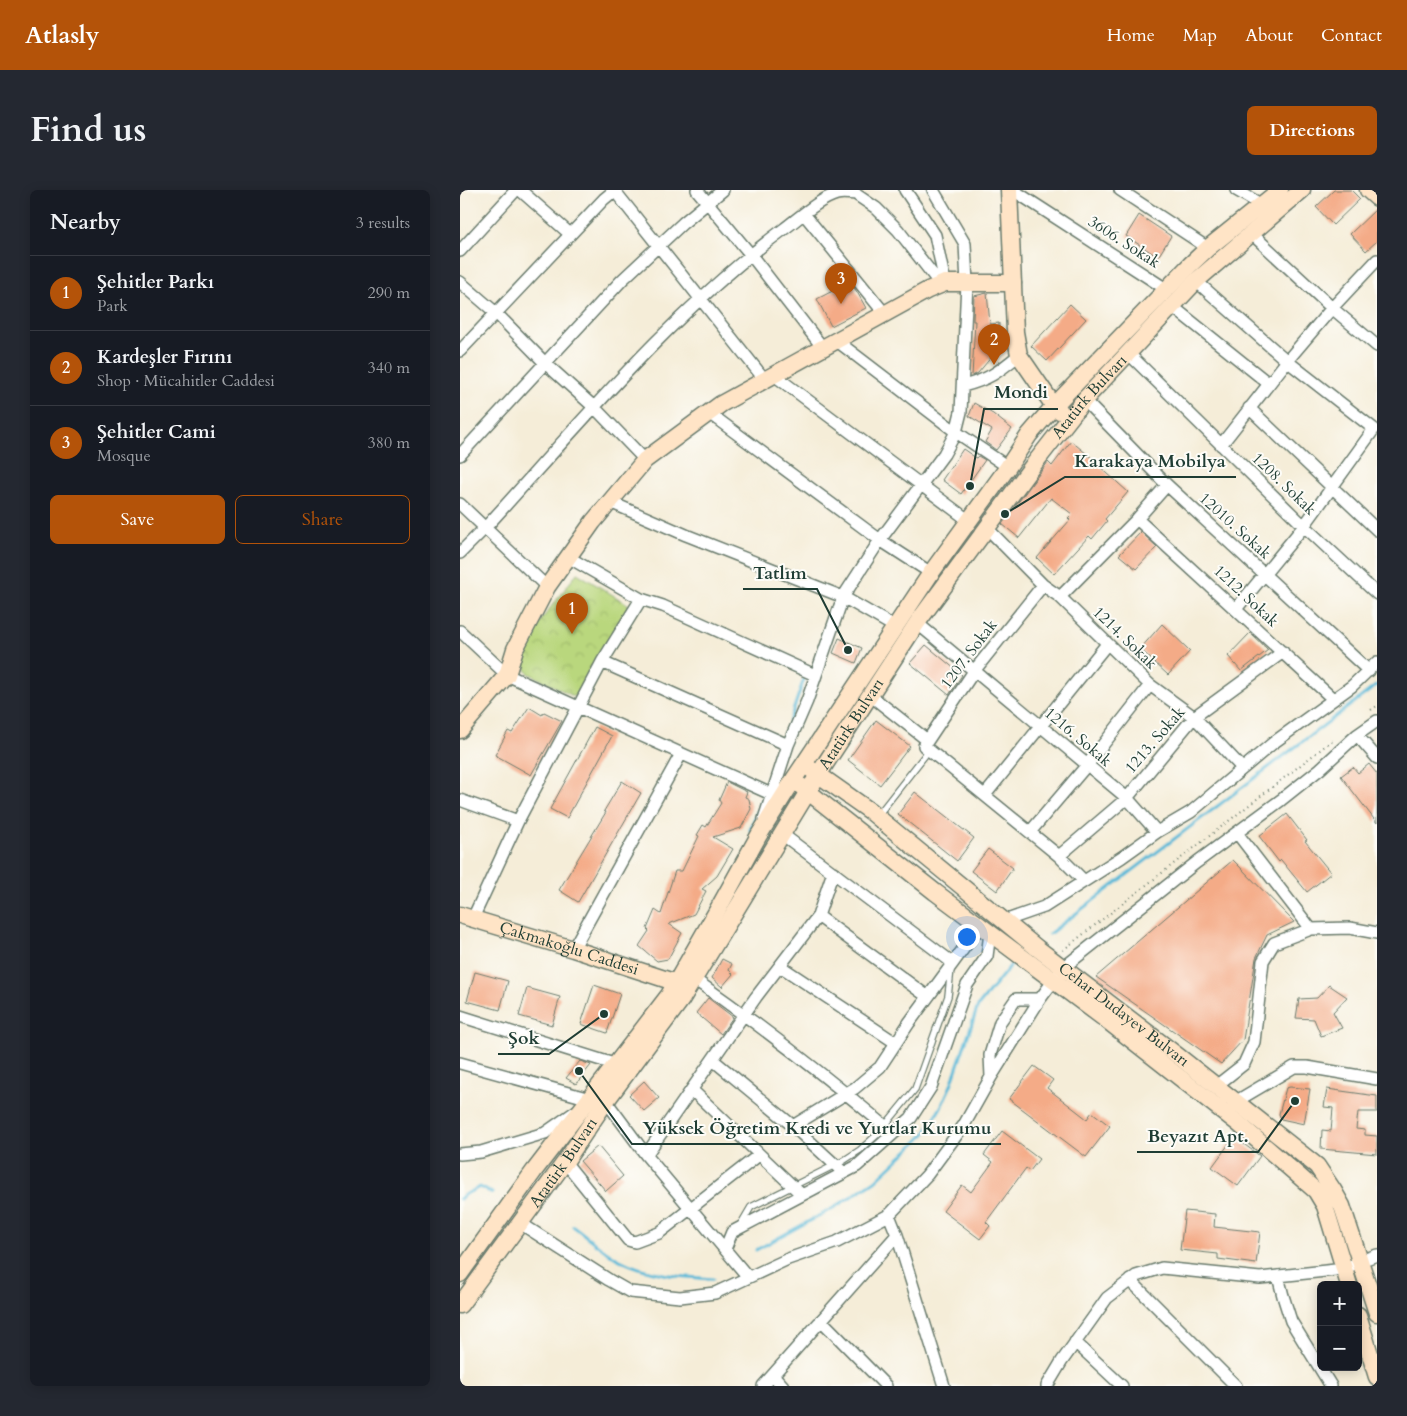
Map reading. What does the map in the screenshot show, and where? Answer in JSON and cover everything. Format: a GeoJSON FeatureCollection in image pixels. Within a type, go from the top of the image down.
{"type":"FeatureCollection","features":[{"type":"Feature","properties":{"kind":"street"},"geometry":{"type":"LineString","coordinates":[[460,251],[518,190],[570,234]]}},
{"type":"Feature","properties":{"kind":"street"},"geometry":{"type":"LineString","coordinates":[[460,351],[614,190],[700,300],[770,378],[968,520]]}},
{"type":"Feature","properties":{"kind":"street"},"geometry":{"type":"LineString","coordinates":[[697,190],[751,255],[830,344],[1008,467]]}},
{"type":"Feature","properties":{"kind":"street"},"geometry":{"type":"LineString","coordinates":[[460,456],[622,280],[723,190]]}},
{"type":"Feature","properties":{"kind":"street"},"geometry":{"type":"LineString","coordinates":[[905,190],[936,235],[943,284]]}},
{"type":"Feature","properties":{"kind":"street"},"geometry":{"type":"LineString","coordinates":[[759,835],[788,745],[844,597],[880,540],[944,454],[956,432],[961,412],[963,386],[967,283],[965,244],[933,190]]}},
{"type":"Feature","properties":{"kind":"street"},"geometry":{"type":"LineString","coordinates":[[1009,190],[1016,332],[1020,355],[1054,406],[1069,419]]}},
{"type":"Feature","properties":{"kind":"street","name":"3606. Sokak"},"geometry":{"type":"LineString","coordinates":[[1013,190],[1166,289]]}},
{"type":"Feature","properties":{"kind":"street"},"geometry":{"type":"LineString","coordinates":[[1120,190],[1208,248]]}},
{"type":"Feature","properties":{"kind":"street"},"geometry":{"type":"LineString","coordinates":[[1236,190],[1262,205]]}},
{"type":"Feature","properties":{"kind":"street","name":"Atatürk Bulvarı"},"geometry":{"type":"LineString","coordinates":[[460,1305],[565,1162],[594,1101],[617,1065],[677,983],[759,835],[794,779],[931,573],[1029,435],[1054,406],[1208,248],[1280,190]]}},
{"type":"Feature","properties":{"kind":"street","name":"Atatürk Bulvarı"},"geometry":{"type":"LineString","coordinates":[[460,1274],[534,1171],[681,1000],[818,775],[917,623],[1069,419],[1084,400],[1196,281],[1302,190]]}},
{"type":"Feature","properties":{"kind":"street"},"geometry":{"type":"LineString","coordinates":[[1368,190],[1377,198]]}},
{"type":"Feature","properties":{"kind":"street"},"geometry":{"type":"LineString","coordinates":[[460,552],[485,528],[658,339],[751,255],[804,214],[837,194],[853,192],[876,208],[898,230],[943,284]]}},
{"type":"Feature","properties":{"kind":"street"},"geometry":{"type":"LineString","coordinates":[[804,214],[885,314]]}},
{"type":"Feature","properties":{"kind":"street"},"geometry":{"type":"LineString","coordinates":[[1252,234],[1332,308],[1377,346]]}},
{"type":"Feature","properties":{"kind":"street"},"geometry":{"type":"LineString","coordinates":[[1221,444],[1286,361],[1377,260]]}},
{"type":"Feature","properties":{"kind":"street"},"geometry":{"type":"LineString","coordinates":[[1196,281],[1286,361],[1376,428],[1304,526],[1236,609]]}},
{"type":"Feature","properties":{"kind":"street"},"geometry":{"type":"LineString","coordinates":[[460,282],[496,313],[545,364],[595,408],[645,460]]}},
{"type":"Feature","properties":{"kind":"street"},"geometry":{"type":"LineString","coordinates":[[460,730],[506,674],[515,649],[547,587],[593,522],[645,460],[721,404],[928,290],[943,284],[1013,283]]}},
{"type":"Feature","properties":{"kind":"street"},"geometry":{"type":"LineString","coordinates":[[1172,306],[1268,383]]}},
{"type":"Feature","properties":{"kind":"street","name":"1208. Sokak"},"geometry":{"type":"LineString","coordinates":[[1128,353],[1304,526],[1377,594]]}},
{"type":"Feature","properties":{"kind":"street"},"geometry":{"type":"LineString","coordinates":[[963,386],[992,376],[1020,355]]}},
{"type":"Feature","properties":{"kind":"street","name":"12010. Sokak"},"geometry":{"type":"LineString","coordinates":[[1084,400],[1167,485],[1369,671]]}},
{"type":"Feature","properties":{"kind":"street"},"geometry":{"type":"LineString","coordinates":[[1249,408],[1377,530]]}},
{"type":"Feature","properties":{"kind":"street"},"geometry":{"type":"LineString","coordinates":[[709,413],[880,540],[931,573]]}},
{"type":"Feature","properties":{"kind":"street"},"geometry":{"type":"LineString","coordinates":[[1060,598],[1137,519],[1167,485]]}},
{"type":"Feature","properties":{"kind":"street"},"geometry":{"type":"LineString","coordinates":[[610,502],[844,597],[895,627]]}},
{"type":"Feature","properties":{"kind":"street"},"geometry":{"type":"LineString","coordinates":[[460,504],[547,587]]}},
{"type":"Feature","properties":{"kind":"street","name":"1212. Sokak"},"geometry":{"type":"LineString","coordinates":[[1137,519],[1333,698]]}},
{"type":"Feature","properties":{"kind":"street","name":"1214. Sokak"},"geometry":{"type":"LineString","coordinates":[[987,528],[1044,585],[1150,684],[1194,717],[1242,768]]}},
{"type":"Feature","properties":{"kind":"street"},"geometry":{"type":"LineString","coordinates":[[568,557],[641,599],[663,606],[815,675]]}},
{"type":"Feature","properties":{"kind":"street","name":"1207. Sokak"},"geometry":{"type":"LineString","coordinates":[[927,745],[974,671],[1044,585]]}},
{"type":"Feature","properties":{"kind":"street"},"geometry":{"type":"LineString","coordinates":[[467,917],[602,662],[641,599]]}},
{"type":"Feature","properties":{"kind":"street","name":"1216. Sokak"},"geometry":{"type":"LineString","coordinates":[[917,623],[1127,798],[1157,832]]}},
{"type":"Feature","properties":{"kind":"street"},"geometry":{"type":"LineString","coordinates":[[460,631],[506,674],[771,794]]}},
{"type":"Feature","properties":{"kind":"street"},"geometry":{"type":"LineString","coordinates":[[985,795],[1107,644]]}},
{"type":"Feature","properties":{"kind":"street","name":"1213. Sokak"},"geometry":{"type":"LineString","coordinates":[[1059,856],[1127,798],[1194,717],[1283,652]]}},
{"type":"Feature","properties":{"kind":"street"},"geometry":{"type":"LineString","coordinates":[[602,662],[788,745]]}},
{"type":"Feature","properties":{"kind":"street"},"geometry":{"type":"LineString","coordinates":[[1004,921],[1044,907],[1157,832],[1191,812],[1242,768],[1333,698],[1352,686],[1377,662]]}},
{"type":"Feature","properties":{"kind":"street"},"geometry":{"type":"LineString","coordinates":[[1030,832],[1087,765],[1150,684]]}},
{"type":"Feature","properties":{"kind":"street"},"geometry":{"type":"LineString","coordinates":[[870,695],[985,795],[1059,856],[1084,881]]}},
{"type":"Feature","properties":{"kind":"street"},"geometry":{"type":"LineString","coordinates":[[520,1223],[630,1292],[680,1297],[715,1293],[788,1259],[837,1242],[889,1215],[927,1175],[964,1125],[990,1077],[1040,999],[1058,967],[1320,769],[1357,735],[1377,721]]}},
{"type":"Feature","properties":{"kind":"street"},"geometry":{"type":"LineString","coordinates":[[1357,735],[1377,758]]}},
{"type":"Feature","properties":{"kind":"street"},"geometry":{"type":"LineString","coordinates":[[573,949],[681,754]]}},
{"type":"Feature","properties":{"kind":"street","name":"Cehar Dudayev Bulvarı"},"geometry":{"type":"LineString","coordinates":[[805,764],[877,816],[1004,921],[1316,1191],[1325,1206],[1348,1281]]}},
{"type":"Feature","properties":{"kind":"street","name":"Cehar Dudayev Bulvarı"},"geometry":{"type":"LineString","coordinates":[[794,779],[808,792],[985,929],[1058,967],[1216,1086],[1317,1166],[1342,1206],[1377,1313]]}},
{"type":"Feature","properties":{"kind":"street"},"geometry":{"type":"LineString","coordinates":[[460,800],[518,822]]}},
{"type":"Feature","properties":{"kind":"street"},"geometry":{"type":"LineString","coordinates":[[1236,833],[1311,929]]}},
{"type":"Feature","properties":{"kind":"street"},"geometry":{"type":"LineString","coordinates":[[782,834],[952,964]]}},
{"type":"Feature","properties":{"kind":"street"},"geometry":{"type":"LineString","coordinates":[[646,1156],[744,1014],[818,916],[833,872]]}},
{"type":"Feature","properties":{"kind":"street"},"geometry":{"type":"LineString","coordinates":[[818,916],[928,997]]}},
{"type":"Feature","properties":{"kind":"street","name":"Çakmakoğlu Caddesi"},"geometry":{"type":"LineString","coordinates":[[467,917],[677,983]]}},
{"type":"Feature","properties":{"kind":"street"},"geometry":{"type":"LineString","coordinates":[[1216,1086],[1244,1064],[1254,1042],[1263,961],[1274,943],[1311,929],[1350,928],[1377,933]]}},
{"type":"Feature","properties":{"kind":"street"},"geometry":{"type":"LineString","coordinates":[[793,1126],[846,1093],[880,1067],[952,964],[985,929]]}},
{"type":"Feature","properties":{"kind":"street"},"geometry":{"type":"LineString","coordinates":[[725,1250],[732,1232],[856,1166],[911,1118],[931,1087],[967,985],[987,956],[985,929]]}},
{"type":"Feature","properties":{"kind":"street"},"geometry":{"type":"LineString","coordinates":[[780,966],[896,1043]]}},
{"type":"Feature","properties":{"kind":"street"},"geometry":{"type":"LineString","coordinates":[[694,979],[744,1014],[846,1093],[885,1126]]}},
{"type":"Feature","properties":{"kind":"street"},"geometry":{"type":"LineString","coordinates":[[990,1077],[990,1055],[1000,1022],[1016,999],[1040,999]]}},
{"type":"Feature","properties":{"kind":"street"},"geometry":{"type":"LineString","coordinates":[[460,1016],[617,1065]]}},
{"type":"Feature","properties":{"kind":"street"},"geometry":{"type":"LineString","coordinates":[[713,1060],[793,1126],[844,1173]]}},
{"type":"Feature","properties":{"kind":"street"},"geometry":{"type":"LineString","coordinates":[[460,1063],[594,1101],[646,1156],[748,1277]]}},
{"type":"Feature","properties":{"kind":"street"},"geometry":{"type":"LineString","coordinates":[[1235,1102],[1294,1067],[1307,1067],[1377,1078]]}},
{"type":"Feature","properties":{"kind":"street"},"geometry":{"type":"LineString","coordinates":[[692,1090],[802,1195]]}},
{"type":"Feature","properties":{"kind":"street"},"geometry":{"type":"LineString","coordinates":[[460,1154],[481,1152],[544,1133],[594,1101]]}},
{"type":"Feature","properties":{"kind":"street"},"geometry":{"type":"LineString","coordinates":[[565,1162],[628,1240],[635,1242],[659,1233],[759,1155]]}},
{"type":"Feature","properties":{"kind":"street"},"geometry":{"type":"LineString","coordinates":[[889,1215],[944,1386]]}},
{"type":"Feature","properties":{"kind":"street"},"geometry":{"type":"LineString","coordinates":[[763,1386],[897,1235]]}},
{"type":"Feature","properties":{"kind":"street"},"geometry":{"type":"LineString","coordinates":[[1047,1386],[1062,1361],[1107,1298],[1136,1276],[1162,1268],[1260,1278],[1345,1269],[1360,1261],[1377,1256]]}},
{"type":"Feature","properties":{"kind":"street"},"geometry":{"type":"LineString","coordinates":[[1278,1276],[1292,1321],[1330,1386]]}},
{"type":"Feature","properties":{"kind":"street"},"geometry":{"type":"LineString","coordinates":[[1130,1280],[1236,1386]]}},
{"type":"Feature","properties":{"kind":"street"},"geometry":{"type":"LineString","coordinates":[[821,1320],[886,1386]]}},
{"type":"Feature","properties":{"kind":"street"},"geometry":{"type":"LineString","coordinates":[[1361,1326],[1377,1377]]}},
{"type":"Feature","properties":{"kind":"street"},"geometry":{"type":"LineString","coordinates":[[1075,1342],[1122,1386]]}},
{"type":"Feature","properties":{"kind":"street"},"geometry":{"type":"LineString","coordinates":[[773,1375],[783,1386]]}},
{"type":"Feature","properties":{"kind":"lane"},"geometry":{"type":"LineString","coordinates":[[877,816],[927,745]]}},
{"type":"Feature","properties":{"kind":"lane"},"geometry":{"type":"LineString","coordinates":[[739,1228],[751,1207],[835,1165],[860,1150],[878,1134],[915,1089],[948,996],[952,964]]}},
{"type":"Feature","properties":{"kind":"path"},"geometry":{"type":"LineString","coordinates":[[1371,710],[1377,706]]}},
{"type":"Feature","properties":{"kind":"path"},"geometry":{"type":"LineString","coordinates":[[1058,967],[1335,739]]}},
{"type":"Feature","properties":{"kind":"green space"},"geometry":{"type":"Polygon","coordinates":[[[577,573],[629,605],[575,697],[528,673],[522,654],[530,637],[577,573]]]}},
{"type":"Feature","properties":{"kind":"building"},"geometry":{"type":"Polygon","coordinates":[[[1334,190],[1351,190],[1360,199],[1333,225],[1316,207],[1334,190]]]}},
{"type":"Feature","properties":{"kind":"building"},"geometry":{"type":"Polygon","coordinates":[[[1377,208],[1377,241],[1366,251],[1350,234],[1377,208]]]}},
{"type":"Feature","properties":{"kind":"building"},"geometry":{"type":"Polygon","coordinates":[[[1139,215],[1171,236],[1158,257],[1126,236],[1139,215]]]}},
{"type":"Feature","properties":{"kind":"building"},"geometry":{"type":"Polygon","coordinates":[[[850,282],[866,308],[831,326],[817,299],[850,282]]]}},
{"type":"Feature","properties":{"kind":"building"},"geometry":{"type":"Polygon","coordinates":[[[987,293],[990,324],[999,323],[998,349],[978,373],[972,376],[975,321],[973,321],[974,296],[987,293]]]}},
{"type":"Feature","properties":{"kind":"building"},"geometry":{"type":"Polygon","coordinates":[[[1070,304],[1086,319],[1047,361],[1031,346],[1070,304]]]}},
{"type":"Feature","properties":{"kind":"building"},"geometry":{"type":"Polygon","coordinates":[[[974,403],[993,414],[1012,429],[996,450],[985,442],[992,430],[969,416],[974,403]]]}},
{"type":"Feature","properties":{"kind":"building"},"geometry":{"type":"Polygon","coordinates":[[[1071,441],[1098,463],[1128,492],[1105,519],[1107,521],[1092,539],[1089,536],[1054,574],[1037,558],[1070,520],[1068,518],[1072,514],[1051,498],[1019,538],[1002,524],[1048,462],[1052,466],[1071,441]]]}},
{"type":"Feature","properties":{"kind":"building"},"geometry":{"type":"Polygon","coordinates":[[[963,449],[976,458],[978,456],[985,460],[961,494],[942,480],[963,449]]]}},
{"type":"Feature","properties":{"kind":"building"},"geometry":{"type":"Polygon","coordinates":[[[1141,532],[1157,547],[1136,569],[1119,555],[1141,532]]]}},
{"type":"Feature","properties":{"kind":"building"},"geometry":{"type":"Polygon","coordinates":[[[1162,624],[1190,651],[1168,675],[1140,649],[1162,624]]]}},
{"type":"Feature","properties":{"kind":"building"},"geometry":{"type":"Polygon","coordinates":[[[1250,633],[1268,650],[1241,671],[1228,656],[1250,633]]]}},
{"type":"Feature","properties":{"kind":"building"},"geometry":{"type":"Polygon","coordinates":[[[839,638],[862,648],[856,663],[833,653],[839,638]]]}},
{"type":"Feature","properties":{"kind":"building"},"geometry":{"type":"Polygon","coordinates":[[[926,645],[962,675],[949,695],[910,663],[926,645]]]}},
{"type":"Feature","properties":{"kind":"building"},"geometry":{"type":"Polygon","coordinates":[[[529,707],[542,715],[544,712],[562,721],[531,775],[495,755],[508,731],[512,733],[529,707]]]}},
{"type":"Feature","properties":{"kind":"building"},"geometry":{"type":"Polygon","coordinates":[[[876,720],[910,746],[880,785],[848,760],[876,720]]]}},
{"type":"Feature","properties":{"kind":"building"},"geometry":{"type":"Polygon","coordinates":[[[595,727],[612,736],[567,818],[550,809],[595,727]]]}},
{"type":"Feature","properties":{"kind":"building"},"geometry":{"type":"Polygon","coordinates":[[[1369,764],[1377,774],[1377,823],[1341,776],[1353,767],[1358,773],[1369,764]]]}},
{"type":"Feature","properties":{"kind":"building"},"geometry":{"type":"Polygon","coordinates":[[[622,781],[641,793],[578,902],[559,890],[606,812],[604,811],[622,781]]]}},
{"type":"Feature","properties":{"kind":"building"},"geometry":{"type":"Polygon","coordinates":[[[727,782],[747,792],[745,797],[749,799],[751,809],[741,828],[713,837],[733,849],[717,876],[702,889],[706,891],[694,914],[669,924],[682,933],[668,959],[657,961],[639,946],[649,931],[647,929],[655,910],[661,914],[675,871],[682,871],[699,836],[697,835],[703,825],[706,827],[721,803],[719,800],[727,782]]]}},
{"type":"Feature","properties":{"kind":"building"},"geometry":{"type":"Polygon","coordinates":[[[915,792],[974,838],[957,861],[898,814],[915,792]]]}},
{"type":"Feature","properties":{"kind":"building"},"geometry":{"type":"Polygon","coordinates":[[[1287,814],[1307,840],[1305,841],[1331,873],[1307,892],[1281,860],[1279,862],[1259,836],[1287,814]]]}},
{"type":"Feature","properties":{"kind":"building"},"geometry":{"type":"Polygon","coordinates":[[[988,849],[1013,868],[997,891],[971,871],[988,849]]]}},
{"type":"Feature","properties":{"kind":"building"},"geometry":{"type":"Polygon","coordinates":[[[1233,860],[1294,922],[1267,935],[1256,958],[1243,1040],[1221,1064],[1096,977],[1233,860]]]}},
{"type":"Feature","properties":{"kind":"building"},"geometry":{"type":"Polygon","coordinates":[[[722,959],[732,964],[729,970],[733,974],[722,987],[712,978],[722,959]]]}},
{"type":"Feature","properties":{"kind":"building"},"geometry":{"type":"Polygon","coordinates":[[[475,972],[508,981],[500,1010],[467,1001],[475,972]]]}},
{"type":"Feature","properties":{"kind":"building"},"geometry":{"type":"Polygon","coordinates":[[[594,985],[620,994],[607,1033],[581,1024],[594,985]]]}},
{"type":"Feature","properties":{"kind":"building"},"geometry":{"type":"Polygon","coordinates":[[[1329,985],[1347,997],[1333,1012],[1342,1028],[1321,1036],[1314,1019],[1296,1018],[1299,999],[1317,998],[1329,985]]]}},
{"type":"Feature","properties":{"kind":"building"},"geometry":{"type":"Polygon","coordinates":[[[527,988],[560,997],[552,1025],[519,1016],[527,988]]]}},
{"type":"Feature","properties":{"kind":"building"},"geometry":{"type":"Polygon","coordinates":[[[708,998],[733,1017],[721,1034],[696,1013],[708,998]]]}},
{"type":"Feature","properties":{"kind":"building"},"geometry":{"type":"Polygon","coordinates":[[[580,1061],[591,1065],[576,1084],[566,1078],[580,1061]]]}},
{"type":"Feature","properties":{"kind":"building"},"geometry":{"type":"Polygon","coordinates":[[[1034,1066],[1053,1080],[1047,1088],[1087,1119],[1092,1112],[1110,1126],[1086,1157],[1009,1099],[1034,1066]]]}},
{"type":"Feature","properties":{"kind":"building"},"geometry":{"type":"Polygon","coordinates":[[[644,1081],[659,1098],[644,1111],[629,1095],[644,1081]]]}},
{"type":"Feature","properties":{"kind":"building"},"geometry":{"type":"Polygon","coordinates":[[[1286,1088],[1310,1089],[1304,1124],[1281,1119],[1279,1114],[1286,1088]]]}},
{"type":"Feature","properties":{"kind":"building"},"geometry":{"type":"Polygon","coordinates":[[[1327,1089],[1377,1096],[1377,1112],[1358,1112],[1356,1129],[1365,1130],[1365,1135],[1377,1136],[1377,1154],[1321,1149],[1322,1130],[1331,1131],[1333,1108],[1324,1107],[1327,1089]]]}},
{"type":"Feature","properties":{"kind":"building"},"geometry":{"type":"Polygon","coordinates":[[[1002,1131],[1039,1159],[1030,1171],[1026,1168],[986,1222],[990,1226],[980,1239],[943,1211],[962,1185],[971,1192],[993,1162],[984,1155],[1002,1131]]]}},
{"type":"Feature","properties":{"kind":"building"},"geometry":{"type":"Polygon","coordinates":[[[1234,1137],[1260,1156],[1238,1186],[1212,1167],[1234,1137]]]}},
{"type":"Feature","properties":{"kind":"building"},"geometry":{"type":"Polygon","coordinates":[[[598,1146],[623,1176],[606,1191],[580,1161],[598,1146]]]}},
{"type":"Feature","properties":{"kind":"building"},"geometry":{"type":"Polygon","coordinates":[[[1185,1211],[1215,1214],[1214,1227],[1260,1232],[1256,1264],[1218,1259],[1218,1254],[1180,1250],[1185,1211]]]}},
{"type":"Feature","properties":{"kind":"waterway"},"geometry":{"type":"LineString","coordinates":[[785,734],[804,679]]}},
{"type":"Feature","properties":{"kind":"waterway"},"geometry":{"type":"LineString","coordinates":[[1049,934],[1377,685]]}},
{"type":"Feature","properties":{"kind":"waterway"},"geometry":{"type":"LineString","coordinates":[[768,782],[779,752]]}},
{"type":"Feature","properties":{"kind":"waterway"},"geometry":{"type":"LineString","coordinates":[[750,830],[762,800]]}},
{"type":"Feature","properties":{"kind":"waterway"},"geometry":{"type":"LineString","coordinates":[[756,1250],[835,1207],[875,1181],[925,1134],[951,1085],[978,1006],[1015,961]]}},
{"type":"Feature","properties":{"kind":"waterway"},"geometry":{"type":"LineString","coordinates":[[460,1199],[480,1187],[492,1193]]}},
{"type":"Feature","properties":{"kind":"waterway"},"geometry":{"type":"LineString","coordinates":[[573,1226],[608,1252],[631,1265],[665,1274],[713,1279]]}},
{"type":"Feature","properties":{"kind":"place","name":"Şehitler Cami"},"geometry":{"type":"Point","coordinates":[841,304]}},
{"type":"Feature","properties":{"kind":"place","name":"Kardeşler Fırını"},"geometry":{"type":"Point","coordinates":[994,365]}},
{"type":"Feature","properties":{"kind":"place","name":"Mondi"},"geometry":{"type":"Point","coordinates":[970,486]}},
{"type":"Feature","properties":{"kind":"place","name":"Karakaya Mobilya"},"geometry":{"type":"Point","coordinates":[1005,514]}},
{"type":"Feature","properties":{"kind":"place","name":"Şehitler Parkı"},"geometry":{"type":"Point","coordinates":[572,634]}},
{"type":"Feature","properties":{"kind":"place","name":"Tatlım"},"geometry":{"type":"Point","coordinates":[848,650]}},
{"type":"Feature","properties":{"kind":"place","name":"Şok"},"geometry":{"type":"Point","coordinates":[604,1014]}},
{"type":"Feature","properties":{"kind":"place","name":"Yüksek Öğretim Kredi ve Yurtlar Kurumu"},"geometry":{"type":"Point","coordinates":[579,1071]}},
{"type":"Feature","properties":{"kind":"place","name":"Beyazıt Apt."},"geometry":{"type":"Point","coordinates":[1295,1101]}}]}
